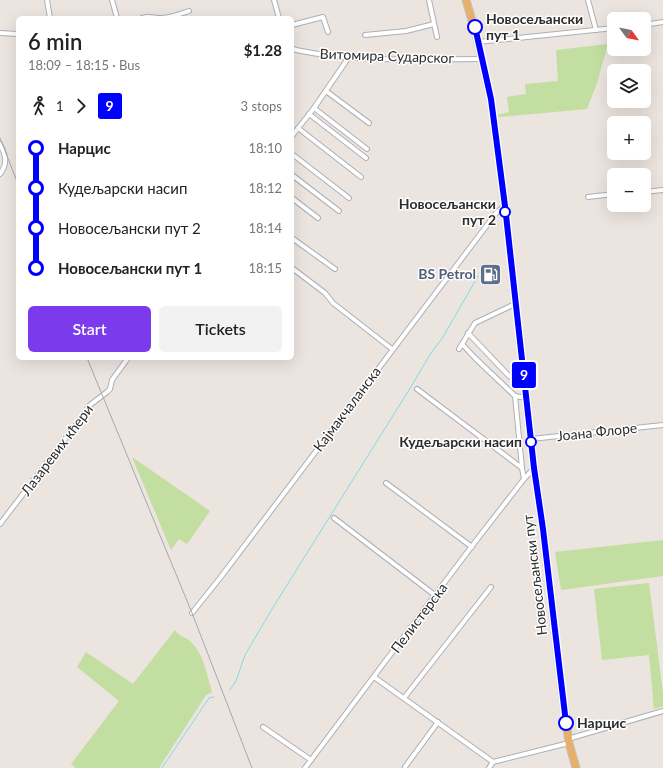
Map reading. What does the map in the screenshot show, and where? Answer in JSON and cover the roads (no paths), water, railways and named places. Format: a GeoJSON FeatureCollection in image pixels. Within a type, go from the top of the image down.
{"type":"FeatureCollection","features":[{"type":"Feature","properties":{"kind":"main road","name":"Новосељански пут"},"geometry":{"type":"LineString","coordinates":[[466,0],[478,42],[491,99],[505,206],[534,468],[543,529],[568,741],[576,768]]}},
{"type":"Feature","properties":{"kind":"street"},"geometry":{"type":"LineString","coordinates":[[47,0],[50,16]]}},
{"type":"Feature","properties":{"kind":"street"},"geometry":{"type":"LineString","coordinates":[[112,0],[116,16]]}},
{"type":"Feature","properties":{"kind":"street"},"geometry":{"type":"LineString","coordinates":[[274,0],[278,16]]}},
{"type":"Feature","properties":{"kind":"street"},"geometry":{"type":"LineString","coordinates":[[429,0],[437,37]]}},
{"type":"Feature","properties":{"kind":"street"},"geometry":{"type":"LineString","coordinates":[[588,0],[596,30]]}},
{"type":"Feature","properties":{"kind":"street"},"geometry":{"type":"LineString","coordinates":[[178,16],[189,11]]}},
{"type":"Feature","properties":{"kind":"street"},"geometry":{"type":"LineString","coordinates":[[294,24],[323,17],[328,32]]}},
{"type":"Feature","properties":{"kind":"street"},"geometry":{"type":"LineString","coordinates":[[651,24],[663,22]]}},
{"type":"Feature","properties":{"kind":"street"},"geometry":{"type":"LineString","coordinates":[[365,35],[406,31],[434,24]]}},
{"type":"Feature","properties":{"kind":"street"},"geometry":{"type":"LineString","coordinates":[[478,42],[607,29]]}},
{"type":"Feature","properties":{"kind":"street"},"geometry":{"type":"LineString","coordinates":[[0,33],[16,34]]}},
{"type":"Feature","properties":{"kind":"street","name":"Витомира Сударског"},"geometry":{"type":"LineString","coordinates":[[294,49],[333,57],[482,59]]}},
{"type":"Feature","properties":{"kind":"street"},"geometry":{"type":"LineString","coordinates":[[294,133],[314,108],[349,57]]}},
{"type":"Feature","properties":{"kind":"street"},"geometry":{"type":"LineString","coordinates":[[326,91],[369,123]]}},
{"type":"Feature","properties":{"kind":"street"},"geometry":{"type":"LineString","coordinates":[[314,108],[367,149]]}},
{"type":"Feature","properties":{"kind":"street"},"geometry":{"type":"LineString","coordinates":[[309,114],[366,158]]}},
{"type":"Feature","properties":{"kind":"street"},"geometry":{"type":"LineString","coordinates":[[298,128],[362,177]]}},
{"type":"Feature","properties":{"kind":"street"},"geometry":{"type":"LineString","coordinates":[[0,144],[6,159],[5,165],[0,174]]}},
{"type":"Feature","properties":{"kind":"street"},"geometry":{"type":"LineString","coordinates":[[294,156],[349,198]]}},
{"type":"Feature","properties":{"kind":"street"},"geometry":{"type":"LineString","coordinates":[[294,177],[339,211]]}},
{"type":"Feature","properties":{"kind":"street"},"geometry":{"type":"LineString","coordinates":[[651,191],[663,190]]}},
{"type":"Feature","properties":{"kind":"street"},"geometry":{"type":"LineString","coordinates":[[588,197],[607,195]]}},
{"type":"Feature","properties":{"kind":"street"},"geometry":{"type":"LineString","coordinates":[[294,200],[318,218]]}},
{"type":"Feature","properties":{"kind":"street","name":"Кајмакчаланска"},"geometry":{"type":"LineString","coordinates":[[192,613],[497,212],[505,206]]}},
{"type":"Feature","properties":{"kind":"street"},"geometry":{"type":"LineString","coordinates":[[294,239],[335,269]]}},
{"type":"Feature","properties":{"kind":"street"},"geometry":{"type":"LineString","coordinates":[[294,270],[325,293],[333,303],[392,349]]}},
{"type":"Feature","properties":{"kind":"street"},"geometry":{"type":"LineString","coordinates":[[459,349],[476,322],[515,304]]}},
{"type":"Feature","properties":{"kind":"street"},"geometry":{"type":"LineString","coordinates":[[468,333],[513,379],[525,381]]}},
{"type":"Feature","properties":{"kind":"street"},"geometry":{"type":"LineString","coordinates":[[462,344],[515,396],[527,398]]}},
{"type":"Feature","properties":{"kind":"street","name":"Лазаревих кћери"},"geometry":{"type":"LineString","coordinates":[[0,524],[90,405],[110,389],[112,380],[127,360]]}},
{"type":"Feature","properties":{"kind":"street"},"geometry":{"type":"LineString","coordinates":[[417,389],[522,468]]}},
{"type":"Feature","properties":{"kind":"street"},"geometry":{"type":"LineString","coordinates":[[515,396],[524,479]]}},
{"type":"Feature","properties":{"kind":"street","name":"Јоана Флоре"},"geometry":{"type":"LineString","coordinates":[[531,439],[663,425]]}},
{"type":"Feature","properties":{"kind":"street","name":"Пелистерска"},"geometry":{"type":"LineString","coordinates":[[306,768],[472,546],[534,468]]}},
{"type":"Feature","properties":{"kind":"street"},"geometry":{"type":"LineString","coordinates":[[386,483],[472,546]]}},
{"type":"Feature","properties":{"kind":"street"},"geometry":{"type":"LineString","coordinates":[[334,518],[436,596]]}},
{"type":"Feature","properties":{"kind":"street"},"geometry":{"type":"LineString","coordinates":[[404,698],[491,587]]}},
{"type":"Feature","properties":{"kind":"street"},"geometry":{"type":"LineString","coordinates":[[374,677],[494,762]]}},
{"type":"Feature","properties":{"kind":"street"},"geometry":{"type":"LineString","coordinates":[[489,768],[494,762],[568,741],[663,711]]}},
{"type":"Feature","properties":{"kind":"street"},"geometry":{"type":"LineString","coordinates":[[405,767],[438,722]]}},
{"type":"Feature","properties":{"kind":"street"},"geometry":{"type":"LineString","coordinates":[[264,727],[311,760]]}},
{"type":"Feature","properties":{"kind":"waterway"},"geometry":{"type":"LineString","coordinates":[[230,690],[236,681],[245,655],[272,609],[431,353],[443,337],[478,276]]}},
{"type":"Feature","properties":{"kind":"waterway"},"geometry":{"type":"LineString","coordinates":[[162,768],[209,698],[214,697]]}},
{"type":"Feature","properties":{"kind":"railway"},"geometry":{"type":"LineString","coordinates":[[0,138],[16,179]]}},
{"type":"Feature","properties":{"kind":"railway"},"geometry":{"type":"LineString","coordinates":[[88,360],[192,613],[252,768]]}},
{"type":"Feature","properties":{"kind":"place","name":"Новосељански пут 1"},"geometry":{"type":"Point","coordinates":[475,27]}},
{"type":"Feature","properties":{"kind":"place","name":"Новосељански пут 2"},"geometry":{"type":"Point","coordinates":[505,212]}},
{"type":"Feature","properties":{"kind":"place","name":"BS Petrol"},"geometry":{"type":"Point","coordinates":[491,274]}},
{"type":"Feature","properties":{"kind":"place","name":"Кудељарски насип"},"geometry":{"type":"Point","coordinates":[531,442]}},
{"type":"Feature","properties":{"kind":"place","name":"Нарцис"},"geometry":{"type":"Point","coordinates":[566,723]}}]}
